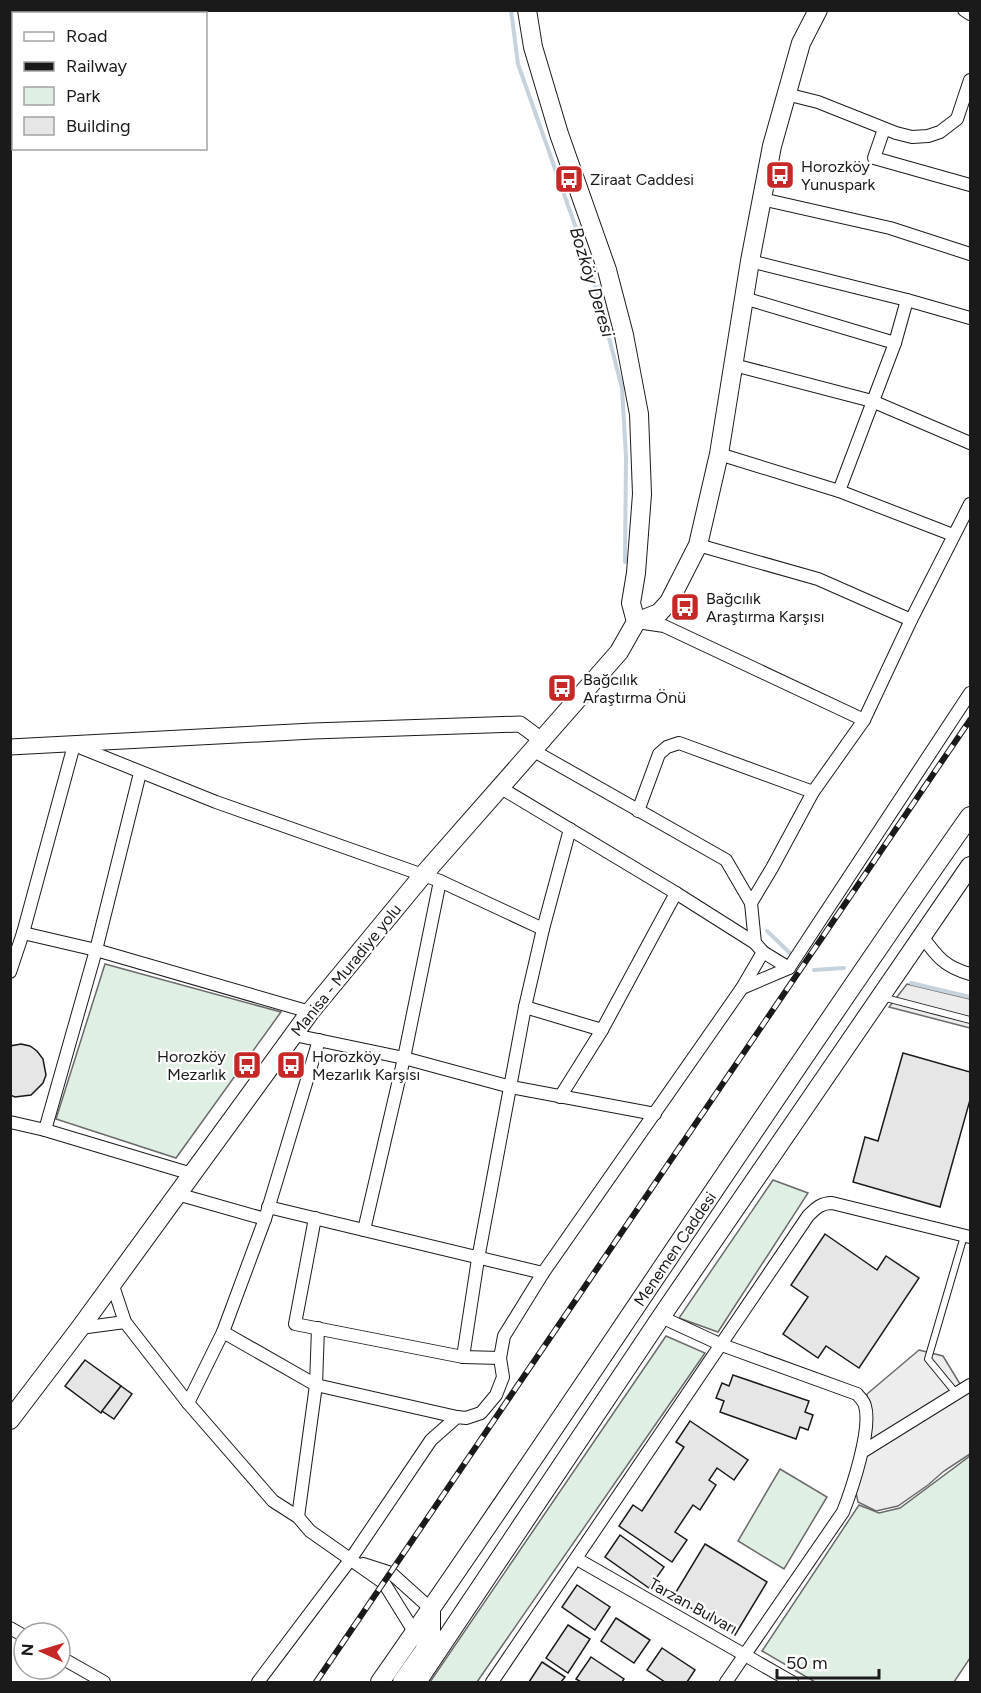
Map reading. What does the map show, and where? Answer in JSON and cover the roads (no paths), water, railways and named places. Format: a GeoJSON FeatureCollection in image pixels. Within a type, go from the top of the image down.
{"type":"FeatureCollection","features":[{"type":"Feature","properties":{"kind":"main road"},"geometry":{"type":"LineString","coordinates":[[527,10],[536,58],[607,270],[624,335],[639,414],[642,494],[636,573],[631,603],[636,622],[659,613],[669,602],[698,545],[719,454],[750,261],[772,146],[801,43],[818,10]]}},
{"type":"Feature","properties":{"kind":"main road","name":"Manisa - Muradiye yolu"},"geometry":{"type":"LineString","coordinates":[[10,1420],[80,1329],[310,1012],[432,878],[501,788],[619,652],[636,622]]}},
{"type":"Feature","properties":{"kind":"main road","name":"Menemen Caddesi"},"geometry":{"type":"LineString","coordinates":[[380,1683],[970,816]]}},
{"type":"Feature","properties":{"kind":"main road","name":"Menemen Caddesi"},"geometry":{"type":"LineString","coordinates":[[417,1683],[661,1317],[970,866]]}},
{"type":"Feature","properties":{"kind":"main road"},"geometry":{"type":"LineString","coordinates":[[402,1683],[424,1651],[431,1631],[430,1609]]}},
{"type":"Feature","properties":{"kind":"street"},"geometry":{"type":"LineString","coordinates":[[964,10],[970,14]]}},
{"type":"Feature","properties":{"kind":"street"},"geometry":{"type":"LineString","coordinates":[[786,94],[818,102],[884,129],[912,137],[928,136],[940,132],[957,119],[968,95],[970,80]]}},
{"type":"Feature","properties":{"kind":"street"},"geometry":{"type":"LineString","coordinates":[[884,129],[874,158],[970,185]]}},
{"type":"Feature","properties":{"kind":"street"},"geometry":{"type":"LineString","coordinates":[[762,199],[890,228],[970,254]]}},
{"type":"Feature","properties":{"kind":"street"},"geometry":{"type":"LineString","coordinates":[[750,261],[970,318]]}},
{"type":"Feature","properties":{"kind":"street"},"geometry":{"type":"LineString","coordinates":[[744,298],[895,343]]}},
{"type":"Feature","properties":{"kind":"street"},"geometry":{"type":"LineString","coordinates":[[839,491],[895,343],[907,300]]}},
{"type":"Feature","properties":{"kind":"street"},"geometry":{"type":"LineString","coordinates":[[734,365],[872,401],[970,442]]}},
{"type":"Feature","properties":{"kind":"street"},"geometry":{"type":"LineString","coordinates":[[719,454],[839,491],[953,536]]}},
{"type":"Feature","properties":{"kind":"street"},"geometry":{"type":"LineString","coordinates":[[751,903],[813,792],[864,720],[910,620],[970,504]]}},
{"type":"Feature","properties":{"kind":"street"},"geometry":{"type":"LineString","coordinates":[[698,545],[818,579],[910,620]]}},
{"type":"Feature","properties":{"kind":"street"},"geometry":{"type":"LineString","coordinates":[[636,622],[664,626],[864,720]]}},
{"type":"Feature","properties":{"kind":"street"},"geometry":{"type":"LineString","coordinates":[[742,988],[789,968],[970,693]]}},
{"type":"Feature","properties":{"kind":"street"},"geometry":{"type":"LineString","coordinates":[[10,747],[313,731],[520,724],[538,746],[638,811],[726,861],[751,903],[759,948],[742,988],[543,1273],[504,1336],[500,1358],[503,1377],[496,1395],[481,1413],[466,1418],[457,1417],[316,1385],[224,1332]]}},
{"type":"Feature","properties":{"kind":"street"},"geometry":{"type":"LineString","coordinates":[[638,811],[659,754],[667,747],[678,743],[813,792]]}},
{"type":"Feature","properties":{"kind":"street"},"geometry":{"type":"LineString","coordinates":[[74,745],[140,773],[432,878],[543,929]]}},
{"type":"Feature","properties":{"kind":"street"},"geometry":{"type":"LineString","coordinates":[[10,972],[23,933],[74,745]]}},
{"type":"Feature","properties":{"kind":"street"},"geometry":{"type":"LineString","coordinates":[[45,1130],[96,950],[140,773]]}},
{"type":"Feature","properties":{"kind":"street"},"geometry":{"type":"LineString","coordinates":[[501,788],[676,893],[789,968]]}},
{"type":"Feature","properties":{"kind":"street"},"geometry":{"type":"LineString","coordinates":[[463,1357],[478,1259],[525,1007],[570,829]]}},
{"type":"Feature","properties":{"kind":"street"},"geometry":{"type":"LineString","coordinates":[[364,1230],[404,1058],[432,878]]}},
{"type":"Feature","properties":{"kind":"street"},"geometry":{"type":"LineString","coordinates":[[560,1097],[602,1030],[676,893]]}},
{"type":"Feature","properties":{"kind":"street"},"geometry":{"type":"LineString","coordinates":[[23,933],[96,950],[310,1012]]}},
{"type":"Feature","properties":{"kind":"street"},"geometry":{"type":"LineString","coordinates":[[922,936],[938,958],[955,970],[970,974]]}},
{"type":"Feature","properties":{"kind":"street"},"geometry":{"type":"LineString","coordinates":[[525,1007],[602,1030]]}},
{"type":"Feature","properties":{"kind":"street"},"geometry":{"type":"LineString","coordinates":[[294,1035],[404,1058],[511,1087],[655,1114]]}},
{"type":"Feature","properties":{"kind":"street"},"geometry":{"type":"LineString","coordinates":[[188,1403],[224,1332],[267,1213],[319,1040]]}},
{"type":"Feature","properties":{"kind":"street"},"geometry":{"type":"LineString","coordinates":[[10,1122],[45,1130],[192,1174]]}},
{"type":"Feature","properties":{"kind":"street"},"geometry":{"type":"LineString","coordinates":[[177,1194],[267,1213],[315,1218],[543,1273]]}},
{"type":"Feature","properties":{"kind":"street"},"geometry":{"type":"LineString","coordinates":[[492,1683],[808,1216],[817,1207],[824,1203],[842,1205],[967,1236]]}},
{"type":"Feature","properties":{"kind":"street"},"geometry":{"type":"LineString","coordinates":[[315,1218],[296,1324],[463,1357],[500,1358]]}},
{"type":"Feature","properties":{"kind":"street"},"geometry":{"type":"LineString","coordinates":[[112,1283],[125,1322],[188,1403],[273,1501],[298,1516],[310,1531],[384,1583],[415,1633]]}},
{"type":"Feature","properties":{"kind":"street"},"geometry":{"type":"LineString","coordinates":[[661,1317],[722,1345],[857,1394],[865,1404],[862,1452],[843,1512],[726,1683]]}},
{"type":"Feature","properties":{"kind":"street"},"geometry":{"type":"LineString","coordinates":[[80,1329],[125,1322]]}},
{"type":"Feature","properties":{"kind":"street"},"geometry":{"type":"LineString","coordinates":[[298,1516],[316,1385],[318,1328]]}},
{"type":"Feature","properties":{"kind":"street"},"geometry":{"type":"LineString","coordinates":[[862,1452],[970,1385]]}},
{"type":"Feature","properties":{"kind":"street"},"geometry":{"type":"LineString","coordinates":[[258,1683],[350,1560],[431,1440],[457,1417]]}},
{"type":"Feature","properties":{"kind":"street","name":"Tarzan Bulvarı"},"geometry":{"type":"LineString","coordinates":[[577,1559],[792,1683]]}},
{"type":"Feature","properties":{"kind":"street"},"geometry":{"type":"LineString","coordinates":[[350,1560],[391,1573],[430,1609]]}},
{"type":"Feature","properties":{"kind":"street"},"geometry":{"type":"LineString","coordinates":[[72,1664],[104,1683]]}},
{"type":"Feature","properties":{"kind":"lane"},"geometry":{"type":"LineString","coordinates":[[881,997],[970,1020]]}},
{"type":"Feature","properties":{"kind":"lane"},"geometry":{"type":"LineString","coordinates":[[957,1394],[928,1359],[967,1236]]}},
{"type":"Feature","properties":{"kind":"waterway","name":"Bozköy Deresi"},"geometry":{"type":"LineString","coordinates":[[511,10],[518,64],[593,276],[622,388],[626,457],[625,562]]}},
{"type":"Feature","properties":{"kind":"waterway","name":"Bozköy Deresi"},"geometry":{"type":"LineString","coordinates":[[767,931],[791,954]]}},
{"type":"Feature","properties":{"kind":"waterway","name":"Bozköy Deresi"},"geometry":{"type":"LineString","coordinates":[[814,970],[844,968]]}},
{"type":"Feature","properties":{"kind":"waterway","name":"Bozköy Deresi"},"geometry":{"type":"LineString","coordinates":[[911,983],[970,997]]}},
{"type":"Feature","properties":{"kind":"railway"},"geometry":{"type":"LineString","coordinates":[[316,1682],[970,720]]}},
{"type":"Feature","properties":{"kind":"place","name":"Horozköy Yunuspark"},"geometry":{"type":"Point","coordinates":[780,175]}},
{"type":"Feature","properties":{"kind":"place","name":"Ziraat Caddesi"},"geometry":{"type":"Point","coordinates":[569,179]}},
{"type":"Feature","properties":{"kind":"place","name":"Bağcılık Araştırma Karşısı"},"geometry":{"type":"Point","coordinates":[685,607]}},
{"type":"Feature","properties":{"kind":"place","name":"Bağcılık Araştırma Önü"},"geometry":{"type":"Point","coordinates":[562,688]}},
{"type":"Feature","properties":{"kind":"place","name":"Horozköy Mezarlık"},"geometry":{"type":"Point","coordinates":[247,1065]}},
{"type":"Feature","properties":{"kind":"place","name":"Horozköy Mezarlık Karşısı"},"geometry":{"type":"Point","coordinates":[291,1065]}}]}
